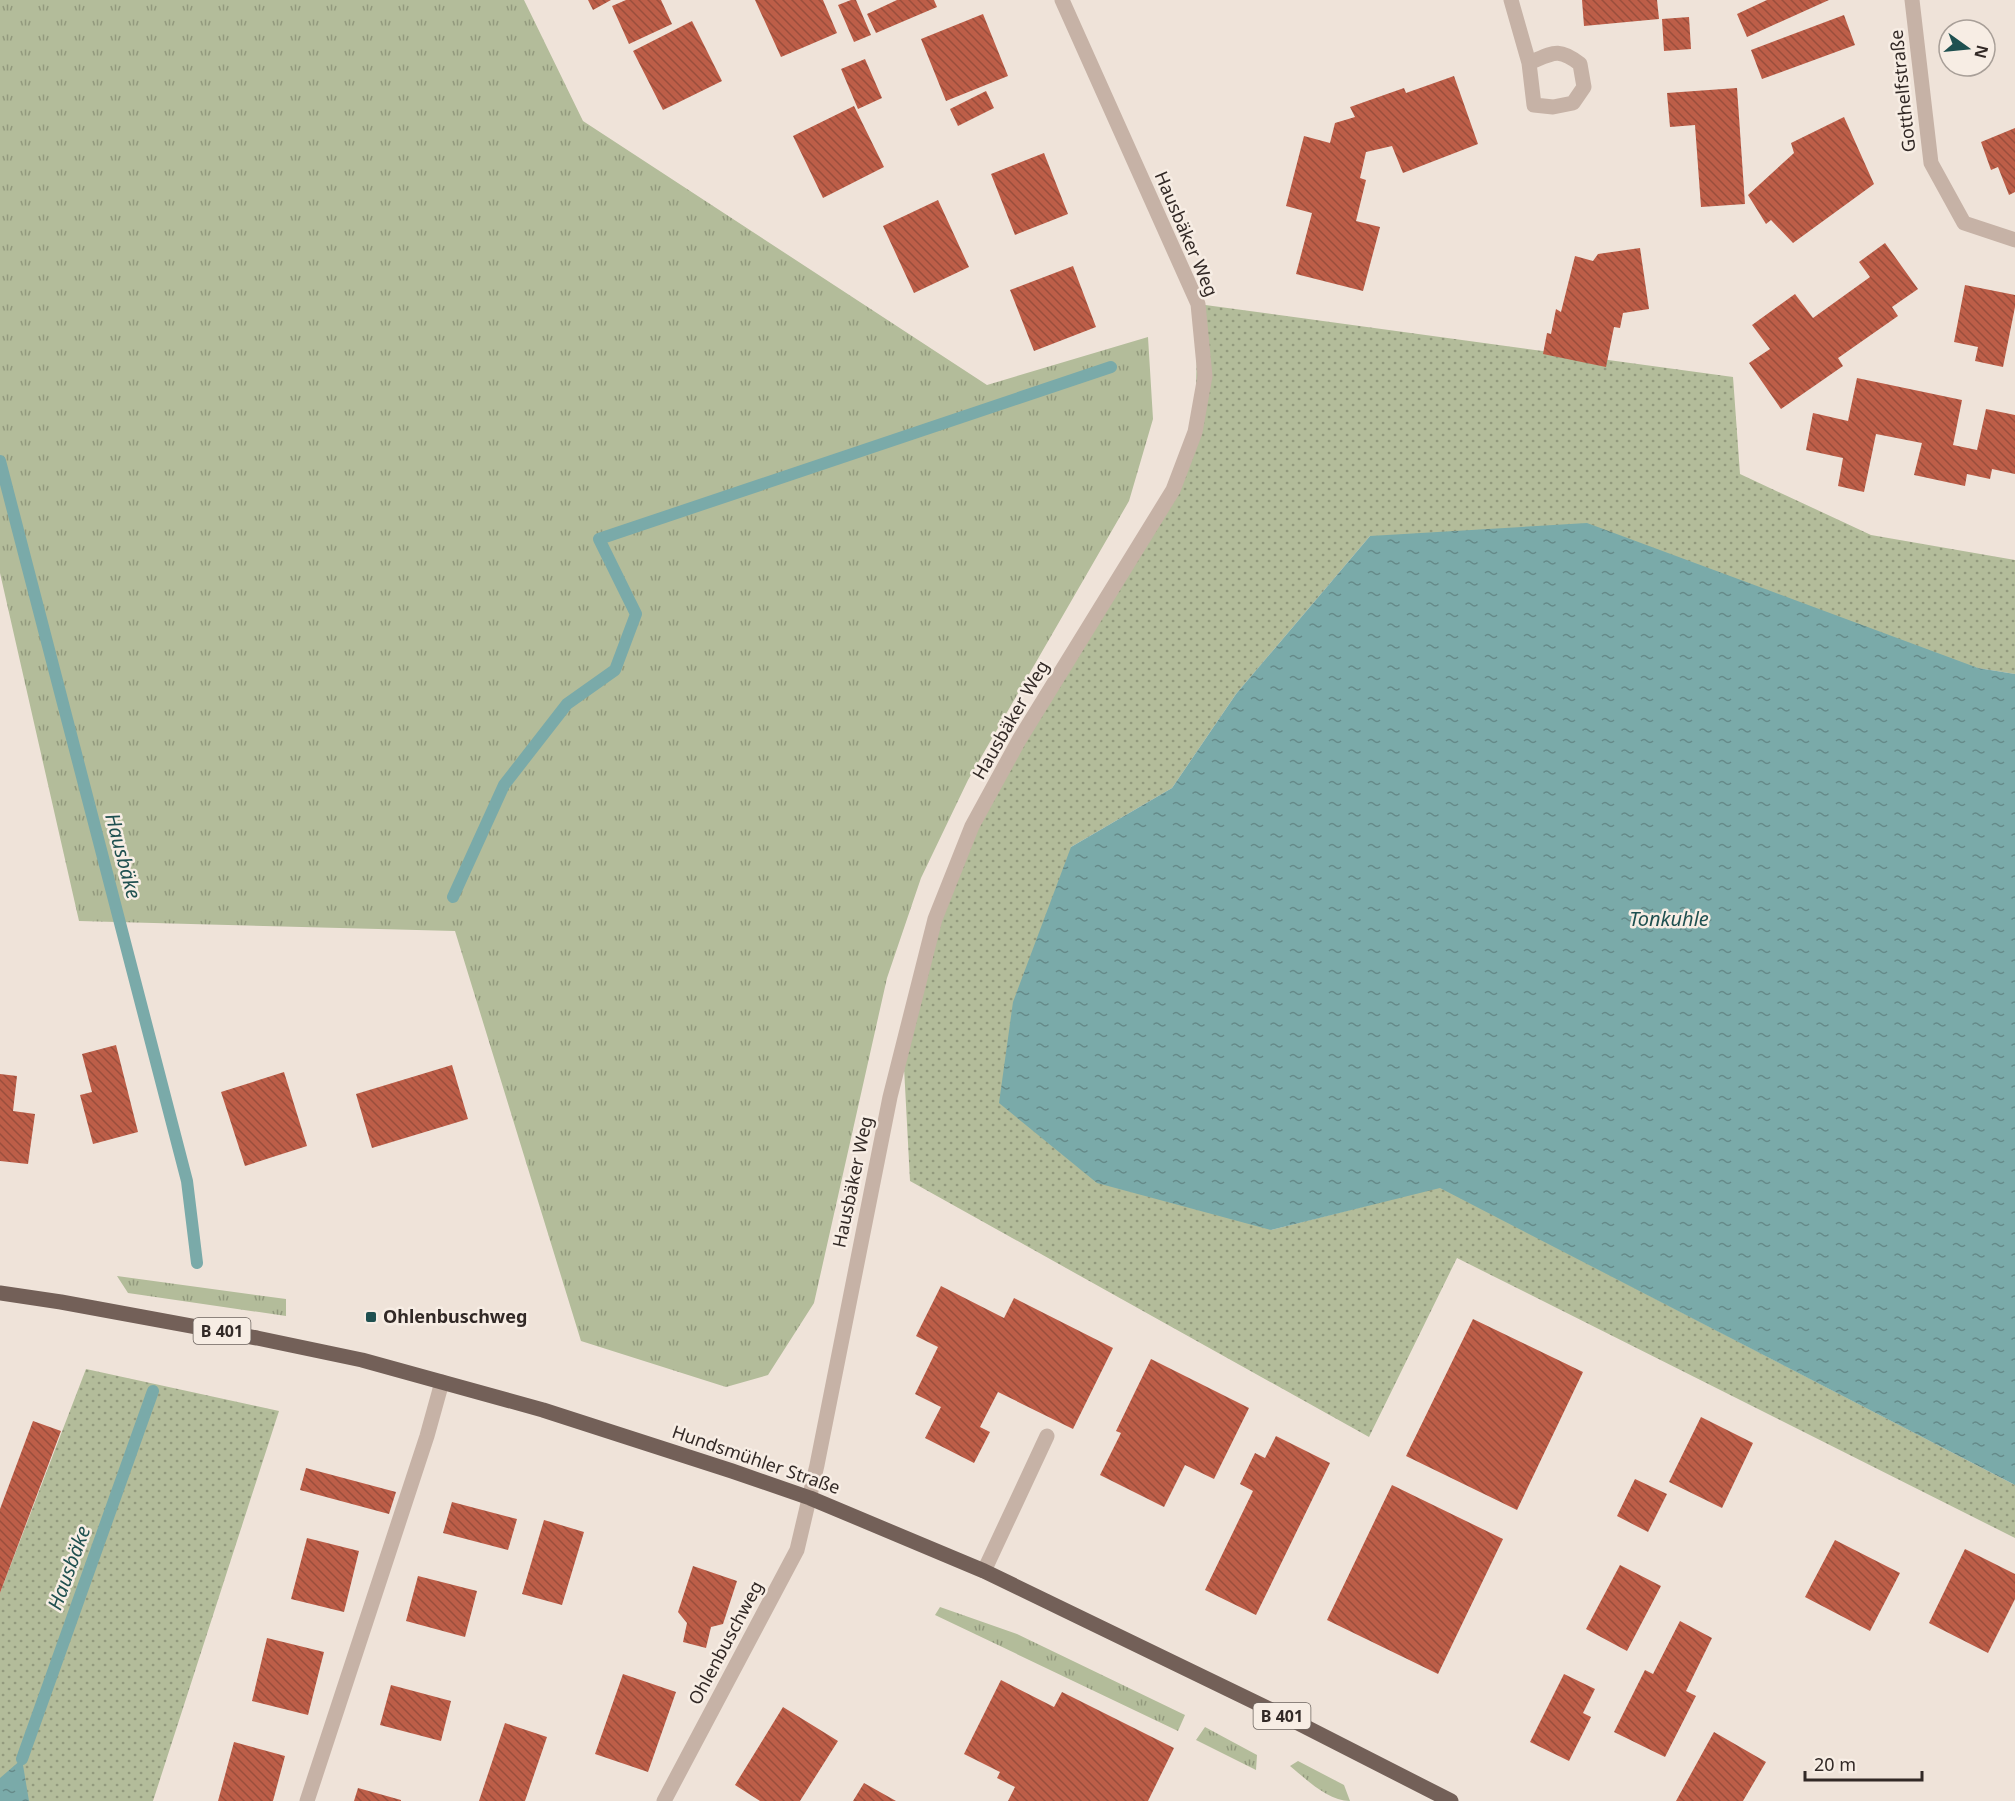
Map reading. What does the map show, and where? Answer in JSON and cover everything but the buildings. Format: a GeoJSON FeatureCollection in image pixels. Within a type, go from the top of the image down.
{"type":"FeatureCollection","features":[{"type":"Feature","properties":{"kind":"main road","name":"Hundsmühler Straße"},"geometry":{"type":"LineString","coordinates":[[0,1293],[257,1338],[362,1360],[543,1410],[810,1498],[984,1571],[1296,1722],[1451,1801]]}},
{"type":"Feature","properties":{"kind":"street","name":"Hausbäker Weg"},"geometry":{"type":"LineString","coordinates":[[810,1498],[890,1097],[935,919],[972,826],[1020,740],[1173,490],[1194,432],[1205,376],[1198,304],[1062,0]]}},
{"type":"Feature","properties":{"kind":"street"},"geometry":{"type":"LineString","coordinates":[[1511,0],[1529,63]]}},
{"type":"Feature","properties":{"kind":"street","name":"Gotthelfstraße"},"geometry":{"type":"LineString","coordinates":[[1912,0],[1930,163],[1964,223],[2015,240]]}},
{"type":"Feature","properties":{"kind":"street"},"geometry":{"type":"LineString","coordinates":[[307,1801],[427,1436],[442,1382]]}},
{"type":"Feature","properties":{"kind":"street"},"geometry":{"type":"LineString","coordinates":[[984,1571],[1047,1436]]}},
{"type":"Feature","properties":{"kind":"street","name":"Ohlenbuschweg"},"geometry":{"type":"LineString","coordinates":[[663,1801],[797,1550],[810,1498]]}},
{"type":"Feature","properties":{"kind":"green space"},"geometry":{"type":"Polygon","coordinates":[[[0,0],[524,0],[583,121],[987,385],[1148,337],[1153,419],[1129,501],[968,780],[921,878],[887,978],[814,1303],[768,1375],[726,1387],[581,1341],[455,931],[79,921],[0,573],[0,0]]]}},
{"type":"Feature","properties":{"kind":"green space"},"geometry":{"type":"Polygon","coordinates":[[[1198,304],[1733,377],[1740,474],[1871,535],[2015,560],[2015,674],[1978,668],[1370,536],[1236,694],[1172,788],[1071,847],[1271,1230],[1440,1187],[2015,1485],[2015,1538],[1457,1258],[1369,1437],[910,1181],[903,1048],[935,919],[1019,740],[1173,490],[1195,432],[1198,304]]]}},
{"type":"Feature","properties":{"kind":"green space"},"geometry":{"type":"Polygon","coordinates":[[[117,1276],[286,1299],[286,1316],[128,1293],[117,1276]]]}},
{"type":"Feature","properties":{"kind":"green space"},"geometry":{"type":"Polygon","coordinates":[[[86,1369],[279,1411],[153,1801],[0,1801],[0,1593],[86,1369]]]}},
{"type":"Feature","properties":{"kind":"green space"},"geometry":{"type":"Polygon","coordinates":[[[940,1607],[1017,1634],[1185,1715],[1178,1731],[935,1615],[940,1607]]]}},
{"type":"Feature","properties":{"kind":"green space"},"geometry":{"type":"Polygon","coordinates":[[[1205,1727],[1257,1755],[1256,1770],[1196,1740],[1205,1727]]]}},
{"type":"Feature","properties":{"kind":"green space"},"geometry":{"type":"Polygon","coordinates":[[[1298,1761],[1344,1785],[1350,1801],[1334,1797],[1310,1783],[1290,1766],[1298,1761]]]}},
{"type":"Feature","properties":{"kind":"water","name":"Tonkuhle"},"geometry":{"type":"Polygon","coordinates":[[[1587,523],[1978,668],[2015,674],[2015,1485],[1440,1188],[1271,1230],[1097,1183],[999,1103],[1013,1002],[1071,847],[1172,788],[1236,694],[1370,536],[1587,523]]]}},
{"type":"Feature","properties":{"kind":"water"},"geometry":{"type":"Polygon","coordinates":[[[22,1759],[29,1801],[0,1801],[0,1778],[22,1759]]]}},
{"type":"Feature","properties":{"kind":"waterway"},"geometry":{"type":"LineString","coordinates":[[453,897],[504,785],[567,704],[615,670],[636,614],[599,539],[1111,367]]}},
{"type":"Feature","properties":{"kind":"waterway","name":"Hausbäke"},"geometry":{"type":"LineString","coordinates":[[0,461],[187,1181],[197,1263]]}},
{"type":"Feature","properties":{"kind":"waterway","name":"Hausbäke"},"geometry":{"type":"LineString","coordinates":[[22,1759],[153,1391]]}},
{"type":"Feature","properties":{"kind":"place","name":"Ohlenbuschweg"},"geometry":{"type":"Point","coordinates":[371,1317]}}]}
